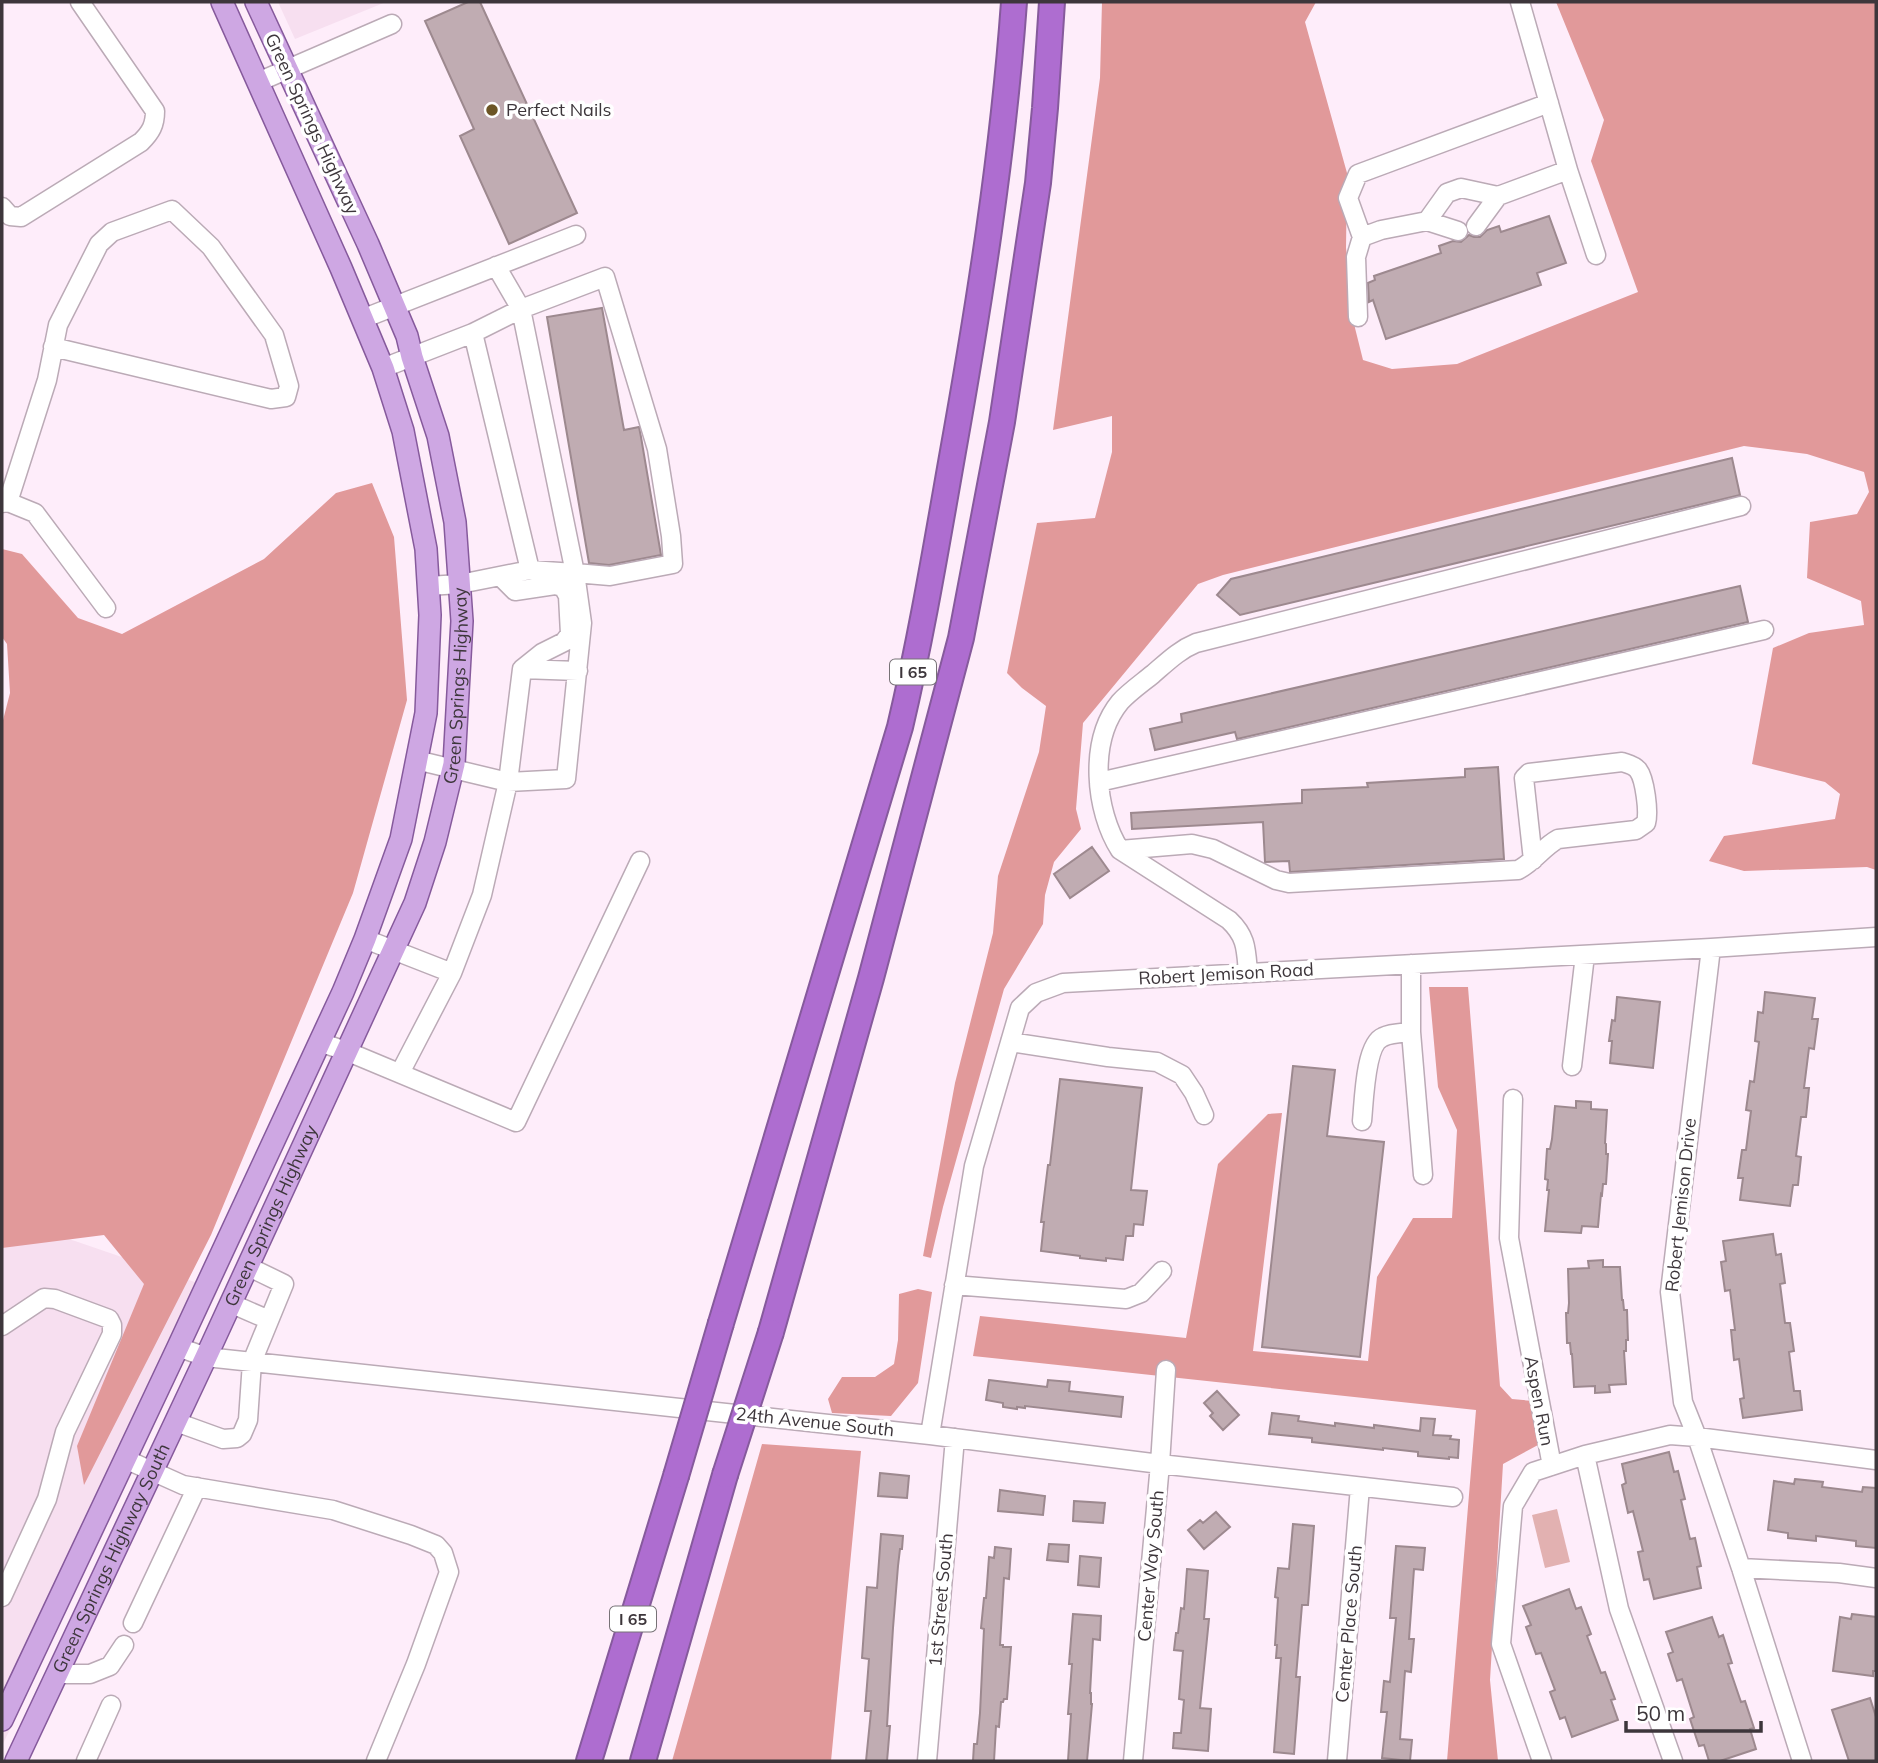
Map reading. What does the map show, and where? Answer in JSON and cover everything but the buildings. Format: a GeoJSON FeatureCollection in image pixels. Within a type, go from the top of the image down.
{"type":"FeatureCollection","features":[{"type":"Feature","properties":{"kind":"highway","name":"I 65"},"geometry":{"type":"LineString","coordinates":[[589,1761],[900,727],[917,654],[976,321],[996,179],[1014,2]]}},
{"type":"Feature","properties":{"kind":"highway","name":"I 65"},"geometry":{"type":"LineString","coordinates":[[643,1761],[725,1475],[771,1332],[871,978],[961,638],[1002,422],[1038,183],[1052,2]]}},
{"type":"Feature","properties":{"kind":"main road","name":"Green Springs Highway"},"geometry":{"type":"LineString","coordinates":[[178,1347],[365,939],[401,839],[426,713],[428,680],[430,615],[426,549],[403,431],[383,368],[341,268],[222,2]]}},
{"type":"Feature","properties":{"kind":"main road","name":"Green Springs Highway"},"geometry":{"type":"LineString","coordinates":[[206,1357],[415,903],[435,842],[453,769],[463,621],[455,522],[438,436],[407,336],[368,244],[256,2]]}},
{"type":"Feature","properties":{"kind":"main road","name":"Green Springs Highway South"},"geometry":{"type":"LineString","coordinates":[[4,1707],[178,1347]]}},
{"type":"Feature","properties":{"kind":"main road","name":"Green Springs Highway South"},"geometry":{"type":"LineString","coordinates":[[16,1761],[206,1357]]}},
{"type":"Feature","properties":{"kind":"street"},"geometry":{"type":"LineString","coordinates":[[2,208],[10,216],[21,217],[141,142],[155,123],[155,111],[80,2]]}},
{"type":"Feature","properties":{"kind":"street"},"geometry":{"type":"LineString","coordinates":[[1520,2],[1568,170],[1596,255]]}},
{"type":"Feature","properties":{"kind":"street"},"geometry":{"type":"LineString","coordinates":[[258,82],[392,24]]}},
{"type":"Feature","properties":{"kind":"street"},"geometry":{"type":"LineString","coordinates":[[1358,317],[1356,257],[1362,237],[1348,198],[1358,174],[1549,103]]}},
{"type":"Feature","properties":{"kind":"street"},"geometry":{"type":"LineString","coordinates":[[1362,237],[1381,230],[1427,221],[1467,228],[1498,196],[1568,170]]}},
{"type":"Feature","properties":{"kind":"street"},"geometry":{"type":"LineString","coordinates":[[1427,221],[1447,194],[1461,188],[1498,196]]}},
{"type":"Feature","properties":{"kind":"street"},"geometry":{"type":"LineString","coordinates":[[53,347],[271,399],[286,397],[289,386],[274,335],[211,247],[172,210],[112,232],[99,244],[58,325],[53,347],[47,380],[5,503],[35,513],[106,608]]}},
{"type":"Feature","properties":{"kind":"street"},"geometry":{"type":"LineString","coordinates":[[362,320],[576,235]]}},
{"type":"Feature","properties":{"kind":"street"},"geometry":{"type":"LineString","coordinates":[[416,760],[508,782],[566,779],[582,623],[575,573],[521,309],[496,266]]}},
{"type":"Feature","properties":{"kind":"street"},"geometry":{"type":"LineString","coordinates":[[383,368],[473,333],[521,309],[605,277],[657,449],[673,564],[610,576],[530,570],[460,584],[428,586]]}},
{"type":"Feature","properties":{"kind":"street"},"geometry":{"type":"LineString","coordinates":[[473,333],[530,570]]}},
{"type":"Feature","properties":{"kind":"street"},"geometry":{"type":"LineString","coordinates":[[1248,973],[1245,941],[1235,925],[1120,850],[1111,836],[1101,806],[1100,750],[1108,723],[1120,702],[1182,649],[1196,643],[1741,506]]}},
{"type":"Feature","properties":{"kind":"street"},"geometry":{"type":"LineString","coordinates":[[400,1073],[452,973],[482,895],[508,782],[522,669],[542,653],[564,642],[570,634],[568,596],[563,587],[555,585],[515,591],[500,576]]}},
{"type":"Feature","properties":{"kind":"street"},"geometry":{"type":"LineString","coordinates":[[1099,782],[1764,630]]}},
{"type":"Feature","properties":{"kind":"street"},"geometry":{"type":"LineString","coordinates":[[522,669],[578,671]]}},
{"type":"Feature","properties":{"kind":"street"},"geometry":{"type":"LineString","coordinates":[[1120,850],[1192,844],[1213,849],[1276,880],[1296,883],[1518,870],[1533,860],[1548,845],[1559,839],[1636,830],[1646,823],[1648,814],[1640,773],[1635,767],[1622,762],[1529,774],[1524,778],[1533,860]]}},
{"type":"Feature","properties":{"kind":"street"},"geometry":{"type":"LineString","coordinates":[[319,1042],[516,1122],[640,861]]}},
{"type":"Feature","properties":{"kind":"street","name":"Robert Jemison Road"},"geometry":{"type":"LineString","coordinates":[[930,1435],[974,1166],[1020,1009],[1036,993],[1063,983],[1876,937]]}},
{"type":"Feature","properties":{"kind":"street"},"geometry":{"type":"LineString","coordinates":[[365,939],[452,973]]}},
{"type":"Feature","properties":{"kind":"street","name":"Robert Jemison Drive"},"geometry":{"type":"LineString","coordinates":[[1697,1437],[1683,1402],[1670,1292],[1711,948]]}},
{"type":"Feature","properties":{"kind":"street"},"geometry":{"type":"LineString","coordinates":[[1573,1066],[1585,955]]}},
{"type":"Feature","properties":{"kind":"street"},"geometry":{"type":"LineString","coordinates":[[1411,964],[1411,1032],[1423,1175]]}},
{"type":"Feature","properties":{"kind":"street"},"geometry":{"type":"LineString","coordinates":[[1362,1121],[1373,1046],[1381,1037],[1411,1032]]}},
{"type":"Feature","properties":{"kind":"street"},"geometry":{"type":"LineString","coordinates":[[1010,1042],[1157,1062],[1182,1075],[1204,1115]]}},
{"type":"Feature","properties":{"kind":"street","name":"Aspen Run"},"geometry":{"type":"LineString","coordinates":[[1513,1099],[1509,1238],[1552,1466],[1533,1472],[1513,1506],[1501,1644],[1538,1759]]}},
{"type":"Feature","properties":{"kind":"street"},"geometry":{"type":"LineString","coordinates":[[176,1422],[223,1439],[237,1438],[242,1434],[248,1420],[252,1362],[284,1284],[247,1266]]}},
{"type":"Feature","properties":{"kind":"street"},"geometry":{"type":"LineString","coordinates":[[954,1285],[1126,1299],[1141,1293],[1162,1270]]}},
{"type":"Feature","properties":{"kind":"street"},"geometry":{"type":"LineString","coordinates":[[2,1326],[44,1298],[55,1299],[110,1319],[112,1325],[112,1334],[65,1432],[47,1499],[2,1597]]}},
{"type":"Feature","properties":{"kind":"street"},"geometry":{"type":"LineString","coordinates":[[230,1303],[269,1320]]}},
{"type":"Feature","properties":{"kind":"street","name":"24th Avenue South"},"geometry":{"type":"LineString","coordinates":[[178,1347],[206,1357],[930,1435],[1453,1497]]}},
{"type":"Feature","properties":{"kind":"street","name":"Center Way South"},"geometry":{"type":"LineString","coordinates":[[1133,1761],[1166,1370]]}},
{"type":"Feature","properties":{"kind":"street"},"geometry":{"type":"LineString","coordinates":[[1552,1466],[1585,1455],[1670,1435],[1876,1460]]}},
{"type":"Feature","properties":{"kind":"street"},"geometry":{"type":"LineString","coordinates":[[1697,1437],[1802,1761]]}},
{"type":"Feature","properties":{"kind":"street","name":"1st Street South"},"geometry":{"type":"LineString","coordinates":[[927,1761],[955,1438]]}},
{"type":"Feature","properties":{"kind":"street"},"geometry":{"type":"LineString","coordinates":[[1585,1455],[1619,1609],[1674,1761]]}},
{"type":"Feature","properties":{"kind":"street"},"geometry":{"type":"LineString","coordinates":[[125,1459],[183,1485],[333,1510],[411,1535],[436,1545],[443,1553],[449,1572],[376,1761]]}},
{"type":"Feature","properties":{"kind":"street"},"geometry":{"type":"LineString","coordinates":[[133,1623],[197,1487]]}},
{"type":"Feature","properties":{"kind":"street","name":"Center Place South"},"geometry":{"type":"LineString","coordinates":[[1337,1761],[1360,1487]]}},
{"type":"Feature","properties":{"kind":"street"},"geometry":{"type":"LineString","coordinates":[[1741,1567],[1876,1578]]}},
{"type":"Feature","properties":{"kind":"street"},"geometry":{"type":"LineString","coordinates":[[58,1674],[90,1674],[110,1667],[124,1645]]}},
{"type":"Feature","properties":{"kind":"street"},"geometry":{"type":"LineString","coordinates":[[86,1761],[111,1704]]}},
{"type":"Feature","properties":{"kind":"shaded area"},"geometry":{"type":"Polygon","coordinates":[[[278,2],[386,2],[295,39],[278,2]]]}},
{"type":"Feature","properties":{"kind":"shaded area"},"geometry":{"type":"Polygon","coordinates":[[[1102,2],[1316,2],[1305,22],[1347,173],[1346,248],[1355,328],[1363,360],[1392,369],[1457,364],[1638,292],[1591,161],[1604,120],[1556,2],[1876,2],[1876,870],[1867,867],[1744,871],[1709,861],[1724,836],[1835,819],[1840,794],[1825,782],[1752,764],[1773,648],[1809,633],[1864,625],[1861,601],[1807,578],[1810,522],[1857,514],[1869,492],[1864,472],[1807,454],[1744,446],[1223,575],[1198,584],[1083,723],[1076,809],[1081,829],[1054,862],[1045,895],[1043,924],[1004,989],[931,1258],[923,1256],[955,1083],[993,933],[998,876],[1039,752],[1046,706],[1007,673],[1037,523],[1095,518],[1112,452],[1112,416],[1053,430],[1100,78],[1102,2]]]}},
{"type":"Feature","properties":{"kind":"shaded area"},"geometry":{"type":"Polygon","coordinates":[[[372,483],[394,537],[407,700],[353,893],[211,1235],[84,1485],[77,1446],[144,1284],[104,1235],[2,1248],[2,724],[10,693],[7,644],[2,637],[2,549],[22,554],[78,618],[122,634],[264,559],[336,493],[372,483]]]}},
{"type":"Feature","properties":{"kind":"shaded area"},"geometry":{"type":"Polygon","coordinates":[[[1429,987],[1468,987],[1500,1386],[1512,1399],[1533,1401],[1538,1445],[1503,1464],[1490,1680],[1498,1761],[1447,1761],[1476,1410],[973,1356],[980,1316],[1186,1338],[1218,1164],[1268,1114],[1282,1113],[1253,1351],[1368,1361],[1377,1277],[1413,1218],[1452,1218],[1457,1130],[1438,1087],[1429,987]]]}},
{"type":"Feature","properties":{"kind":"shaded area"},"geometry":{"type":"Polygon","coordinates":[[[2,1216],[218,1290],[2,1746],[2,1216]]]}},
{"type":"Feature","properties":{"kind":"shaded area"},"geometry":{"type":"Polygon","coordinates":[[[918,1289],[932,1292],[918,1383],[891,1416],[832,1413],[828,1399],[842,1377],[875,1377],[894,1364],[898,1340],[899,1294],[918,1289]]]}},
{"type":"Feature","properties":{"kind":"shaded area"},"geometry":{"type":"Polygon","coordinates":[[[762,1444],[861,1451],[831,1761],[672,1761],[762,1444]]]}},
{"type":"Feature","properties":{"kind":"shaded area"},"geometry":{"type":"Polygon","coordinates":[[[1557,1509],[1570,1562],[1545,1568],[1532,1515],[1557,1509]]]}},
{"type":"Feature","properties":{"kind":"place","name":"Perfect Nails"},"geometry":{"type":"Point","coordinates":[492,110]}}]}
